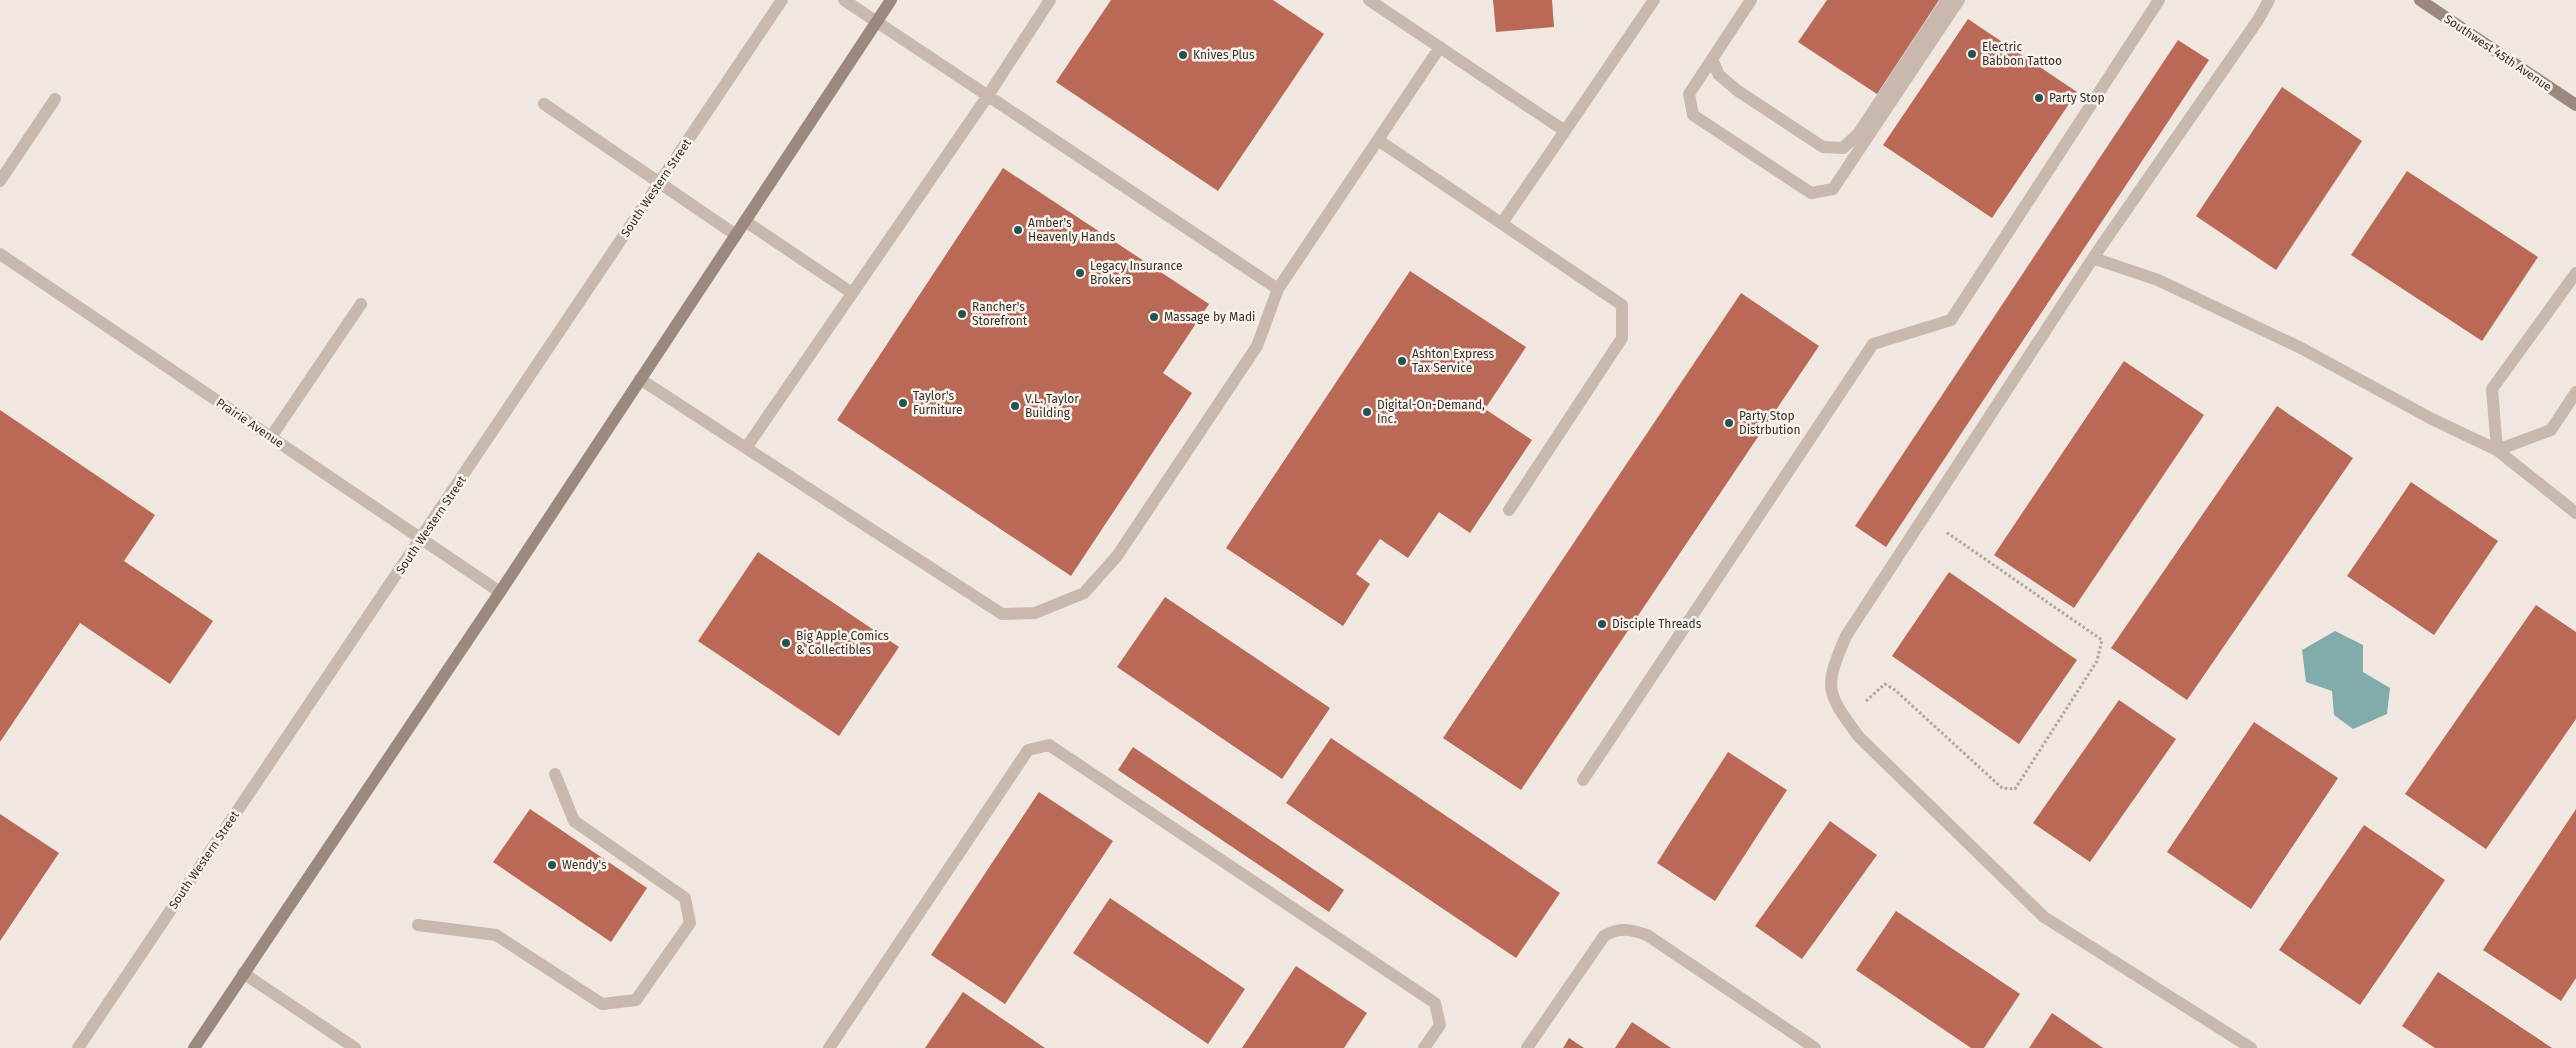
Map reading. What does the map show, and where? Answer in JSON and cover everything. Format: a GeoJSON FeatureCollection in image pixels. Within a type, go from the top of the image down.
{"type":"FeatureCollection","features":[{"type":"Feature","properties":{"kind":"main road"},"geometry":{"type":"LineString","coordinates":[[194,1048],[500,592],[891,0]]}},
{"type":"Feature","properties":{"kind":"main road","name":"Southwest 45th Avenue"},"geometry":{"type":"LineString","coordinates":[[2420,0],[2576,105]]}},
{"type":"Feature","properties":{"kind":"street","name":"South Western Street"},"geometry":{"type":"LineString","coordinates":[[78,1048],[782,0]]}},
{"type":"Feature","properties":{"kind":"street"},"geometry":{"type":"LineString","coordinates":[[844,0],[1278,289]]}},
{"type":"Feature","properties":{"kind":"street"},"geometry":{"type":"LineString","coordinates":[[746,448],[987,97],[1050,0]]}},
{"type":"Feature","properties":{"kind":"street"},"geometry":{"type":"LineString","coordinates":[[1369,0],[1565,130]]}},
{"type":"Feature","properties":{"kind":"street"},"geometry":{"type":"LineString","coordinates":[[1502,223],[1654,0]]}},
{"type":"Feature","properties":{"kind":"street"},"geometry":{"type":"LineString","coordinates":[[1751,0],[1689,94],[1693,115],[1812,193],[1833,189],[1959,0]]}},
{"type":"Feature","properties":{"kind":"street"},"geometry":{"type":"LineString","coordinates":[[1712,59],[1719,75],[1738,91],[1823,146],[1843,148],[1858,134],[1947,0]]}},
{"type":"Feature","properties":{"kind":"street"},"geometry":{"type":"LineString","coordinates":[[1583,780],[1873,344],[1951,320],[2159,0]]}},
{"type":"Feature","properties":{"kind":"street"},"geometry":{"type":"LineString","coordinates":[[2251,1048],[2044,917],[1859,737],[1837,706],[1829,687],[1834,663],[1846,636],[2093,258],[2258,20],[2269,0]]}},
{"type":"Feature","properties":{"kind":"street"},"geometry":{"type":"LineString","coordinates":[[640,379],[1002,614],[1035,613],[1084,593],[1117,556],[1257,346],[1278,289],[1440,47]]}},
{"type":"Feature","properties":{"kind":"street"},"geometry":{"type":"LineString","coordinates":[[0,181],[55,99]]}},
{"type":"Feature","properties":{"kind":"street"},"geometry":{"type":"LineString","coordinates":[[544,104],[736,235]]}},
{"type":"Feature","properties":{"kind":"street"},"geometry":{"type":"LineString","coordinates":[[1378,140],[1622,305],[1622,338],[1509,510]]}},
{"type":"Feature","properties":{"kind":"street"},"geometry":{"type":"LineString","coordinates":[[745,222],[852,293]]}},
{"type":"Feature","properties":{"kind":"street","name":"Prairie Avenue"},"geometry":{"type":"LineString","coordinates":[[0,254],[500,592]]}},
{"type":"Feature","properties":{"kind":"street"},"geometry":{"type":"LineString","coordinates":[[2093,258],[2158,280],[2301,348],[2432,419],[2497,450],[2576,513]]}},
{"type":"Feature","properties":{"kind":"street"},"geometry":{"type":"LineString","coordinates":[[2497,450],[2492,389],[2576,273]]}},
{"type":"Feature","properties":{"kind":"street"},"geometry":{"type":"LineString","coordinates":[[271,437],[361,304]]}},
{"type":"Feature","properties":{"kind":"street"},"geometry":{"type":"LineString","coordinates":[[2497,450],[2551,430],[2576,392]]}},
{"type":"Feature","properties":{"kind":"street"},"geometry":{"type":"LineString","coordinates":[[829,1048],[1028,750],[1049,745],[1435,1003],[1440,1025],[1424,1048]]}},
{"type":"Feature","properties":{"kind":"street"},"geometry":{"type":"LineString","coordinates":[[418,925],[496,935],[602,1004],[636,1000],[690,923],[685,898],[574,821],[555,774]]}},
{"type":"Feature","properties":{"kind":"street"},"geometry":{"type":"LineString","coordinates":[[1527,1048],[1604,936],[1615,930],[1630,929],[1647,935],[1815,1048]]}},
{"type":"Feature","properties":{"kind":"street"},"geometry":{"type":"LineString","coordinates":[[243,974],[355,1048]]}},
{"type":"Feature","properties":{"kind":"path"},"geometry":{"type":"LineString","coordinates":[[1849,723],[1868,699],[1885,684],[1914,705],[2002,788],[2015,789],[2097,661],[2102,647],[2102,640],[1923,516]]}},
{"type":"Feature","properties":{"kind":"water"},"geometry":{"type":"Polygon","coordinates":[[[2335,631],[2363,645],[2363,672],[2390,688],[2387,714],[2353,729],[2334,715],[2332,691],[2306,682],[2302,650],[2335,631]]]}},
{"type":"Feature","properties":{"kind":"building"},"geometry":{"type":"Polygon","coordinates":[[[1111,0],[1273,0],[1324,34],[1218,191],[1056,82],[1111,0]]]}},
{"type":"Feature","properties":{"kind":"building"},"geometry":{"type":"Polygon","coordinates":[[[1493,0],[1552,0],[1554,27],[1496,32],[1493,0]]]}},
{"type":"Feature","properties":{"kind":"building"},"geometry":{"type":"Polygon","coordinates":[[[1827,0],[1939,0],[1877,94],[1798,42],[1827,0]]]}},
{"type":"Feature","properties":{"kind":"building"},"geometry":{"type":"Polygon","coordinates":[[[1968,19],[2077,92],[1992,218],[1883,145],[1968,19]]]}},
{"type":"Feature","properties":{"kind":"building"},"geometry":{"type":"Polygon","coordinates":[[[2178,40],[2209,60],[1886,547],[1855,526],[2178,40]]]}},
{"type":"Feature","properties":{"kind":"building"},"geometry":{"type":"Polygon","coordinates":[[[2282,87],[2362,141],[2276,270],[2196,216],[2282,87]]]}},
{"type":"Feature","properties":{"kind":"building","name":"V.L. Taylor Building"},"geometry":{"type":"Polygon","coordinates":[[[1003,168],[1209,304],[1163,373],[1192,393],[1071,576],[837,420],[1003,168]]]}},
{"type":"Feature","properties":{"kind":"building"},"geometry":{"type":"Polygon","coordinates":[[[2407,171],[2538,257],[2482,341],[2351,255],[2407,171]]]}},
{"type":"Feature","properties":{"kind":"building"},"geometry":{"type":"Polygon","coordinates":[[[1410,271],[1526,347],[1485,409],[1532,440],[1470,533],[1439,512],[1408,558],[1380,539],[1356,574],[1370,584],[1343,626],[1226,548],[1410,271]]]}},
{"type":"Feature","properties":{"kind":"building"},"geometry":{"type":"Polygon","coordinates":[[[1741,293],[1819,346],[1521,790],[1443,738],[1741,293]]]}},
{"type":"Feature","properties":{"kind":"building"},"geometry":{"type":"Polygon","coordinates":[[[2124,361],[2204,415],[2074,608],[1994,555],[2124,361]]]}},
{"type":"Feature","properties":{"kind":"building"},"geometry":{"type":"Polygon","coordinates":[[[2277,406],[2353,458],[2187,700],[2111,648],[2277,406]]]}},
{"type":"Feature","properties":{"kind":"building"},"geometry":{"type":"Polygon","coordinates":[[[0,410],[155,515],[124,561],[213,621],[170,684],[80,623],[0,742],[0,410]]]}},
{"type":"Feature","properties":{"kind":"building"},"geometry":{"type":"Polygon","coordinates":[[[2411,482],[2498,541],[2434,635],[2347,576],[2411,482]]]}},
{"type":"Feature","properties":{"kind":"building"},"geometry":{"type":"Polygon","coordinates":[[[758,552],[899,647],[839,736],[698,641],[758,552]]]}},
{"type":"Feature","properties":{"kind":"building"},"geometry":{"type":"Polygon","coordinates":[[[1949,572],[2077,660],[2019,744],[1892,656],[1949,572]]]}},
{"type":"Feature","properties":{"kind":"building"},"geometry":{"type":"Polygon","coordinates":[[[1165,597],[1330,708],[1282,779],[1117,667],[1165,597]]]}},
{"type":"Feature","properties":{"kind":"building"},"geometry":{"type":"Polygon","coordinates":[[[2536,605],[2576,632],[2576,719],[2486,849],[2405,794],[2536,605]]]}},
{"type":"Feature","properties":{"kind":"building"},"geometry":{"type":"Polygon","coordinates":[[[2119,700],[2176,739],[2090,862],[2033,823],[2119,700]]]}},
{"type":"Feature","properties":{"kind":"building"},"geometry":{"type":"Polygon","coordinates":[[[2254,722],[2338,778],[2251,909],[2167,852],[2254,722]]]}},
{"type":"Feature","properties":{"kind":"building"},"geometry":{"type":"Polygon","coordinates":[[[1331,738],[1560,893],[1516,958],[1286,803],[1331,738]]]}},
{"type":"Feature","properties":{"kind":"building"},"geometry":{"type":"Polygon","coordinates":[[[1133,747],[1344,890],[1329,912],[1118,770],[1133,747]]]}},
{"type":"Feature","properties":{"kind":"building"},"geometry":{"type":"Polygon","coordinates":[[[1728,752],[1787,790],[1715,901],[1657,863],[1728,752]]]}},
{"type":"Feature","properties":{"kind":"building"},"geometry":{"type":"Polygon","coordinates":[[[1039,792],[1113,841],[1005,1004],[931,955],[1039,792]]]}},
{"type":"Feature","properties":{"kind":"building"},"geometry":{"type":"Polygon","coordinates":[[[530,809],[647,888],[611,942],[493,862],[530,809]]]}},
{"type":"Feature","properties":{"kind":"building"},"geometry":{"type":"Polygon","coordinates":[[[2576,809],[2576,978],[2561,1001],[2483,950],[2576,809]]]}},
{"type":"Feature","properties":{"kind":"building"},"geometry":{"type":"Polygon","coordinates":[[[0,814],[59,853],[0,941],[0,814]]]}},
{"type":"Feature","properties":{"kind":"building"},"geometry":{"type":"Polygon","coordinates":[[[1830,821],[1877,855],[1802,959],[1755,926],[1830,821]]]}},
{"type":"Feature","properties":{"kind":"building"},"geometry":{"type":"Polygon","coordinates":[[[2364,825],[2445,880],[2360,1005],[2279,950],[2364,825]]]}},
{"type":"Feature","properties":{"kind":"building"},"geometry":{"type":"Polygon","coordinates":[[[1110,898],[1245,989],[1208,1044],[1073,953],[1110,898]]]}},
{"type":"Feature","properties":{"kind":"building"},"geometry":{"type":"Polygon","coordinates":[[[1896,911],[2020,994],[1984,1048],[1971,1048],[1856,970],[1896,911]]]}},
{"type":"Feature","properties":{"kind":"building"},"geometry":{"type":"Polygon","coordinates":[[[1296,966],[1367,1013],[1344,1048],[1242,1048],[1296,966]]]}},
{"type":"Feature","properties":{"kind":"building"},"geometry":{"type":"Polygon","coordinates":[[[2438,972],[2552,1048],[2435,1048],[2402,1026],[2438,972]]]}},
{"type":"Feature","properties":{"kind":"building"},"geometry":{"type":"Polygon","coordinates":[[[963,992],[1045,1048],[925,1048],[963,992]]]}},
{"type":"Feature","properties":{"kind":"building"},"geometry":{"type":"Polygon","coordinates":[[[2052,1013],[2103,1048],[2029,1048],[2052,1013]]]}},
{"type":"Feature","properties":{"kind":"building"},"geometry":{"type":"Polygon","coordinates":[[[1632,1022],[1671,1048],[1615,1048],[1632,1022]]]}},
{"type":"Feature","properties":{"kind":"building"},"geometry":{"type":"Polygon","coordinates":[[[1569,1038],[1584,1048],[1563,1048],[1569,1038]]]}},
{"type":"Feature","properties":{"kind":"place","name":"Electric Babbon Tattoo"},"geometry":{"type":"Point","coordinates":[1972,54]}},
{"type":"Feature","properties":{"kind":"place","name":"Knives Plus"},"geometry":{"type":"Point","coordinates":[1183,55]}},
{"type":"Feature","properties":{"kind":"place","name":"Party Stop"},"geometry":{"type":"Point","coordinates":[2039,98]}},
{"type":"Feature","properties":{"kind":"place","name":"Amber's Heavenly Hands"},"geometry":{"type":"Point","coordinates":[1018,230]}},
{"type":"Feature","properties":{"kind":"place","name":"Legacy Insurance Brokers"},"geometry":{"type":"Point","coordinates":[1080,273]}},
{"type":"Feature","properties":{"kind":"place","name":"Rancher's Storefront"},"geometry":{"type":"Point","coordinates":[962,314]}},
{"type":"Feature","properties":{"kind":"place","name":"Massage by Madi"},"geometry":{"type":"Point","coordinates":[1154,317]}},
{"type":"Feature","properties":{"kind":"place","name":"Ashton Express Tax Service"},"geometry":{"type":"Point","coordinates":[1402,361]}},
{"type":"Feature","properties":{"kind":"place","name":"Taylor's Furniture"},"geometry":{"type":"Point","coordinates":[903,403]}},
{"type":"Feature","properties":{"kind":"place","name":"V.L. Taylor Building"},"geometry":{"type":"Point","coordinates":[1015,406]}},
{"type":"Feature","properties":{"kind":"place","name":"Digital-On-Demand, Inc."},"geometry":{"type":"Point","coordinates":[1367,412]}},
{"type":"Feature","properties":{"kind":"place","name":"Party Stop Distrbution"},"geometry":{"type":"Point","coordinates":[1729,423]}},
{"type":"Feature","properties":{"kind":"place","name":"Disciple Threads"},"geometry":{"type":"Point","coordinates":[1602,624]}},
{"type":"Feature","properties":{"kind":"place","name":"Big Apple Comics & Collectibles"},"geometry":{"type":"Point","coordinates":[786,643]}},
{"type":"Feature","properties":{"kind":"place","name":"Wendy's"},"geometry":{"type":"Point","coordinates":[552,865]}}]}
